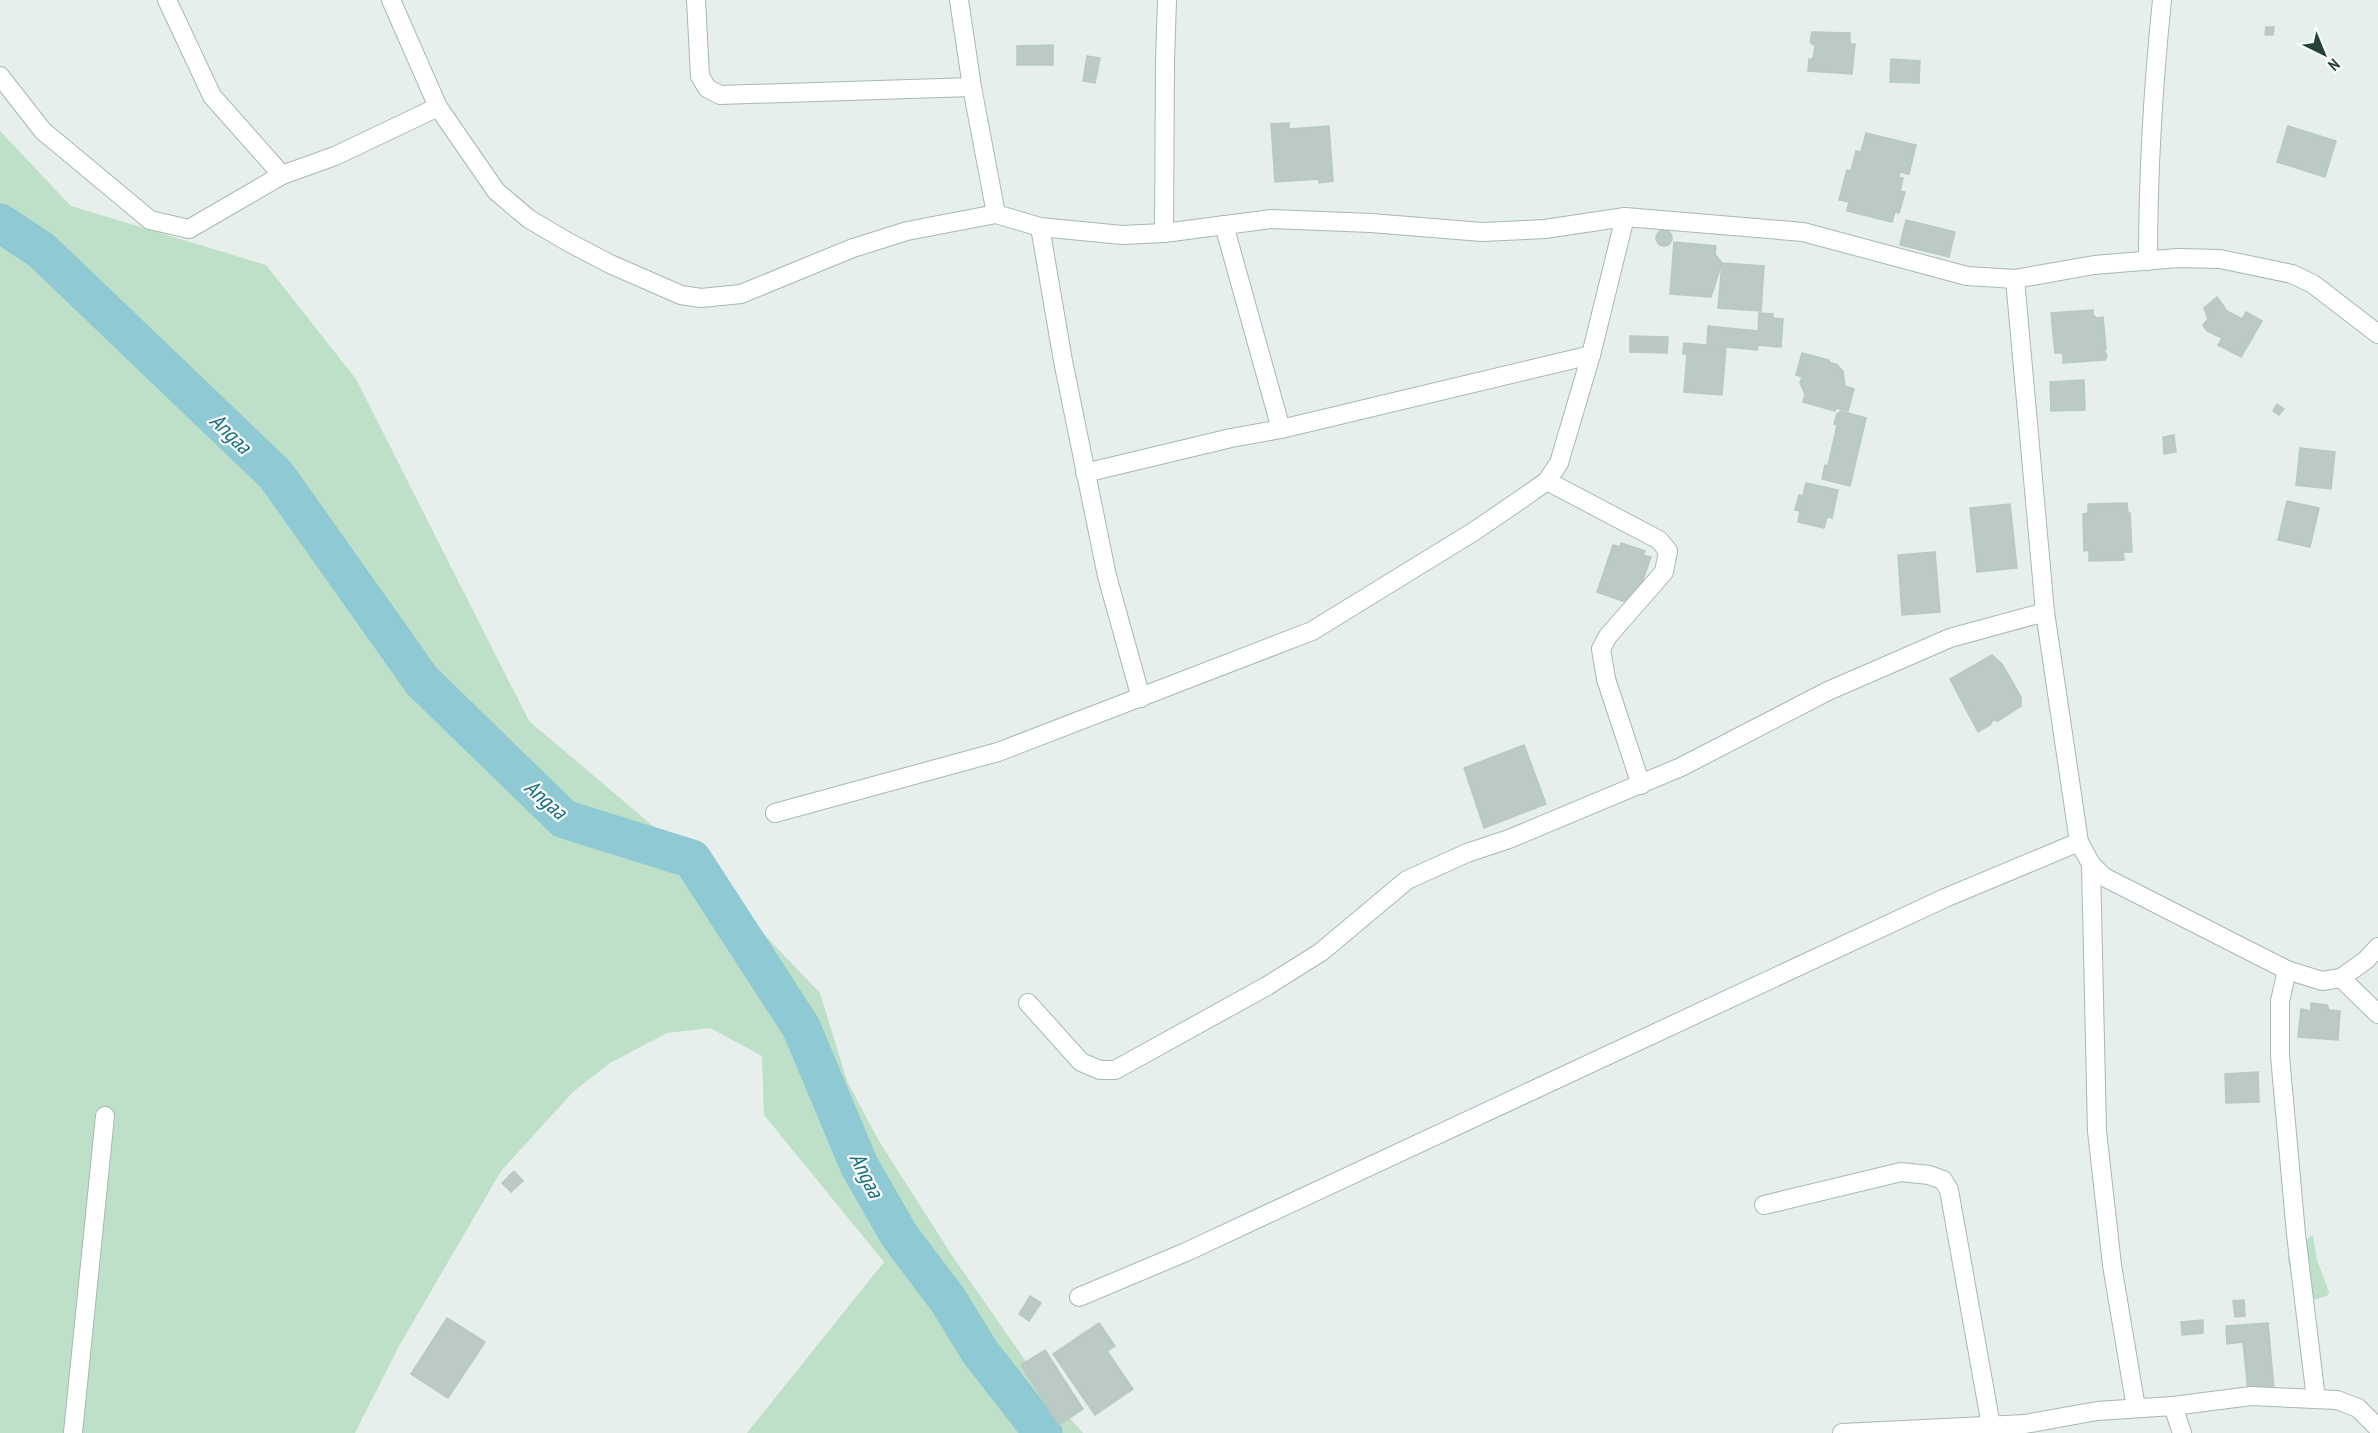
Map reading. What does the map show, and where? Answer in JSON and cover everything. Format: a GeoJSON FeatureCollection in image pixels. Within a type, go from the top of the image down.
{"type":"FeatureCollection","features":[{"type":"Feature","properties":{"kind":"street"},"geometry":{"type":"LineString","coordinates":[[167,0],[212,96],[282,175]]}},
{"type":"Feature","properties":{"kind":"street"},"geometry":{"type":"LineString","coordinates":[[391,0],[438,107],[496,191],[529,219],[579,247],[681,296],[709,298],[741,294],[853,248],[908,231],[996,214],[1040,227],[1122,236],[1272,219],[1371,223],[1482,232],[1545,229],[1625,217],[1803,232],[1967,276],[2015,279],[2094,265],[2178,258],[2220,259],[2292,274],[2313,284],[2378,334]]}},
{"type":"Feature","properties":{"kind":"street"},"geometry":{"type":"LineString","coordinates":[[696,0],[700,76],[706,88],[720,95],[972,87]]}},
{"type":"Feature","properties":{"kind":"street"},"geometry":{"type":"LineString","coordinates":[[959,0],[972,87],[996,214]]}},
{"type":"Feature","properties":{"kind":"street"},"geometry":{"type":"LineString","coordinates":[[1164,233],[1167,0]]}},
{"type":"Feature","properties":{"kind":"street"},"geometry":{"type":"LineString","coordinates":[[2148,261],[2149,165],[2154,73],[2162,0]]}},
{"type":"Feature","properties":{"kind":"street"},"geometry":{"type":"LineString","coordinates":[[0,76],[43,131],[150,220],[189,229],[282,175],[335,156],[438,107]]}},
{"type":"Feature","properties":{"kind":"street"},"geometry":{"type":"LineString","coordinates":[[774,813],[998,752],[1312,631],[1473,532],[1546,481],[1559,463],[1591,355],[1625,217]]}},
{"type":"Feature","properties":{"kind":"street"},"geometry":{"type":"LineString","coordinates":[[1224,225],[1281,429]]}},
{"type":"Feature","properties":{"kind":"street"},"geometry":{"type":"LineString","coordinates":[[1040,227],[1085,473],[1107,576],[1141,698]]}},
{"type":"Feature","properties":{"kind":"street"},"geometry":{"type":"LineString","coordinates":[[2015,279],[2045,612],[2079,842],[2091,864],[2104,878],[2287,970],[2322,981],[2342,978],[2366,960],[2378,947]]}},
{"type":"Feature","properties":{"kind":"street"},"geometry":{"type":"LineString","coordinates":[[1085,473],[1591,355]]}},
{"type":"Feature","properties":{"kind":"street"},"geometry":{"type":"LineString","coordinates":[[1546,481],[1659,540],[1668,551],[1664,572],[1608,636],[1601,650],[1606,679],[1641,784]]}},
{"type":"Feature","properties":{"kind":"street"},"geometry":{"type":"LineString","coordinates":[[1028,1003],[1081,1062],[1100,1070],[1115,1070],[1267,986],[1321,952],[1407,880],[1467,853],[1509,839],[1681,767],[1828,691],[1950,638],[2045,612]]}},
{"type":"Feature","properties":{"kind":"street"},"geometry":{"type":"LineString","coordinates":[[1079,1297],[1186,1252],[1946,898],[2079,842]]}},
{"type":"Feature","properties":{"kind":"street"},"geometry":{"type":"LineString","coordinates":[[2091,864],[2097,1131],[2112,1265],[2136,1408]]}},
{"type":"Feature","properties":{"kind":"street"},"geometry":{"type":"LineString","coordinates":[[2287,970],[2280,1001],[2280,1056],[2296,1234],[2316,1399]]}},
{"type":"Feature","properties":{"kind":"street"},"geometry":{"type":"LineString","coordinates":[[2342,978],[2378,1014]]}},
{"type":"Feature","properties":{"kind":"street"},"geometry":{"type":"LineString","coordinates":[[73,1433],[105,1116]]}},
{"type":"Feature","properties":{"kind":"street"},"geometry":{"type":"LineString","coordinates":[[1764,1204],[1900,1172],[1929,1175],[1943,1180],[1949,1190],[1992,1426]]}},
{"type":"Feature","properties":{"kind":"street"},"geometry":{"type":"LineString","coordinates":[[1842,1433],[2025,1424],[2097,1411],[2173,1406],[2251,1396],[2337,1400],[2358,1408],[2378,1428]]}},
{"type":"Feature","properties":{"kind":"street"},"geometry":{"type":"LineString","coordinates":[[2173,1406],[2182,1433]]}},
{"type":"Feature","properties":{"kind":"green space"},"geometry":{"type":"Polygon","coordinates":[[[0,131],[71,206],[266,265],[356,379],[529,721],[692,859],[820,993],[847,1081],[879,1141],[951,1254],[1050,1396],[1083,1433],[747,1433],[884,1262],[764,1115],[762,1056],[710,1028],[667,1033],[610,1063],[573,1092],[501,1171],[399,1346],[355,1433],[0,1433],[0,131]]]}},
{"type":"Feature","properties":{"kind":"green space"},"geometry":{"type":"Polygon","coordinates":[[[2312,1235],[2317,1260],[2329,1292],[2327,1296],[2310,1301],[2298,1293],[2288,1256],[2312,1235]]]}},
{"type":"Feature","properties":{"kind":"building"},"geometry":{"type":"Polygon","coordinates":[[[2266,27],[2274,27],[2273,35],[2265,35],[2266,27]]]}},
{"type":"Feature","properties":{"kind":"building"},"geometry":{"type":"Polygon","coordinates":[[[1812,32],[1850,33],[1850,44],[1855,44],[1852,74],[1808,71],[1809,59],[1813,59],[1815,46],[1810,42],[1812,32]]]}},
{"type":"Feature","properties":{"kind":"building"},"geometry":{"type":"Polygon","coordinates":[[[1053,45],[1053,65],[1017,65],[1017,46],[1053,45]]]}},
{"type":"Feature","properties":{"kind":"building"},"geometry":{"type":"Polygon","coordinates":[[[1087,56],[1100,58],[1095,83],[1083,81],[1087,56]]]}},
{"type":"Feature","properties":{"kind":"building"},"geometry":{"type":"Polygon","coordinates":[[[1891,59],[1920,61],[1919,83],[1890,82],[1891,59]]]}},
{"type":"Feature","properties":{"kind":"building"},"geometry":{"type":"Polygon","coordinates":[[[1289,123],[1289,129],[1329,126],[1333,181],[1319,183],[1319,179],[1275,182],[1271,124],[1289,123]]]}},
{"type":"Feature","properties":{"kind":"building"},"geometry":{"type":"Polygon","coordinates":[[[2288,126],[2336,141],[2325,177],[2277,162],[2288,126]]]}},
{"type":"Feature","properties":{"kind":"building"},"geometry":{"type":"Polygon","coordinates":[[[1866,133],[1916,145],[1909,174],[1900,172],[1899,178],[1903,178],[1900,191],[1905,192],[1899,213],[1895,212],[1892,222],[1847,211],[1849,202],[1839,200],[1847,170],[1851,171],[1856,151],[1861,152],[1866,133]]]}},
{"type":"Feature","properties":{"kind":"building"},"geometry":{"type":"Polygon","coordinates":[[[1906,220],[1955,232],[1949,257],[1900,245],[1906,220]]]}},
{"type":"Feature","properties":{"kind":"building"},"geometry":{"type":"Polygon","coordinates":[[[1664,230],[1670,232],[1672,238],[1670,244],[1664,246],[1658,244],[1656,238],[1658,232],[1664,230]]]}},
{"type":"Feature","properties":{"kind":"building"},"geometry":{"type":"Polygon","coordinates":[[[1674,242],[1716,246],[1715,254],[1722,263],[1711,297],[1670,294],[1674,242]]]}},
{"type":"Feature","properties":{"kind":"building"},"geometry":{"type":"Polygon","coordinates":[[[1722,263],[1764,266],[1761,311],[1718,308],[1722,263]]]}},
{"type":"Feature","properties":{"kind":"building"},"geometry":{"type":"Polygon","coordinates":[[[2217,297],[2227,311],[2242,319],[2246,312],[2262,321],[2241,357],[2218,345],[2222,338],[2207,331],[2203,325],[2208,319],[2204,308],[2217,297]]]}},
{"type":"Feature","properties":{"kind":"building"},"geometry":{"type":"Polygon","coordinates":[[[2093,310],[2093,315],[2097,318],[2103,317],[2106,349],[2104,349],[2107,356],[2105,360],[2063,363],[2063,353],[2055,353],[2051,313],[2093,310]]]}},
{"type":"Feature","properties":{"kind":"building"},"geometry":{"type":"Polygon","coordinates":[[[1759,313],[1773,314],[1773,318],[1783,319],[1781,347],[1758,345],[1757,350],[1707,345],[1708,326],[1758,331],[1759,313]]]}},
{"type":"Feature","properties":{"kind":"building"},"geometry":{"type":"Polygon","coordinates":[[[1630,336],[1668,337],[1667,353],[1630,352],[1630,336]]]}},
{"type":"Feature","properties":{"kind":"building"},"geometry":{"type":"Polygon","coordinates":[[[1684,343],[1726,347],[1722,395],[1684,392],[1687,354],[1683,354],[1684,343]]]}},
{"type":"Feature","properties":{"kind":"building"},"geometry":{"type":"Polygon","coordinates":[[[1802,353],[1829,360],[1843,371],[1845,386],[1854,389],[1848,411],[1836,408],[1835,411],[1803,402],[1805,394],[1800,383],[1802,377],[1796,375],[1802,353]]]}},
{"type":"Feature","properties":{"kind":"building"},"geometry":{"type":"Polygon","coordinates":[[[2084,380],[2085,410],[2051,411],[2050,382],[2084,380]]]}},
{"type":"Feature","properties":{"kind":"building"},"geometry":{"type":"Polygon","coordinates":[[[2277,404],[2284,409],[2279,415],[2273,411],[2277,404]]]}},
{"type":"Feature","properties":{"kind":"building"},"geometry":{"type":"Polygon","coordinates":[[[1841,411],[1866,418],[1850,486],[1822,479],[1825,465],[1828,466],[1837,425],[1834,424],[1837,414],[1841,411]]]}},
{"type":"Feature","properties":{"kind":"building"},"geometry":{"type":"Polygon","coordinates":[[[2174,435],[2176,452],[2164,454],[2163,437],[2174,435]]]}},
{"type":"Feature","properties":{"kind":"building"},"geometry":{"type":"Polygon","coordinates":[[[2300,448],[2335,452],[2331,489],[2296,485],[2300,448]]]}},
{"type":"Feature","properties":{"kind":"building"},"geometry":{"type":"Polygon","coordinates":[[[1806,483],[1838,490],[1832,518],[1827,517],[1824,528],[1798,522],[1800,511],[1795,510],[1799,495],[1803,496],[1806,483]]]}},
{"type":"Feature","properties":{"kind":"building"},"geometry":{"type":"Polygon","coordinates":[[[2287,501],[2319,508],[2310,547],[2278,540],[2287,501]]]}},
{"type":"Feature","properties":{"kind":"building"},"geometry":{"type":"Polygon","coordinates":[[[2127,503],[2128,513],[2130,513],[2132,552],[2123,552],[2124,560],[2089,561],[2089,550],[2084,551],[2083,514],[2088,513],[2088,504],[2127,503]]]}},
{"type":"Feature","properties":{"kind":"building"},"geometry":{"type":"Polygon","coordinates":[[[2010,504],[2017,568],[1977,572],[1970,508],[2010,504]]]}},
{"type":"Feature","properties":{"kind":"building"},"geometry":{"type":"Polygon","coordinates":[[[1621,543],[1645,551],[1643,555],[1651,557],[1634,605],[1597,592],[1613,545],[1620,547],[1621,543]]]}},
{"type":"Feature","properties":{"kind":"building"},"geometry":{"type":"Polygon","coordinates":[[[1935,552],[1940,612],[1902,615],[1898,555],[1935,552]]]}},
{"type":"Feature","properties":{"kind":"building"},"geometry":{"type":"Polygon","coordinates":[[[1992,655],[2002,664],[2021,697],[2021,706],[1998,721],[1993,720],[1990,725],[1978,732],[1950,679],[1992,655]]]}},
{"type":"Feature","properties":{"kind":"building"},"geometry":{"type":"Polygon","coordinates":[[[1524,745],[1546,804],[1484,828],[1464,768],[1524,745]]]}},
{"type":"Feature","properties":{"kind":"building"},"geometry":{"type":"Polygon","coordinates":[[[2311,1003],[2327,1005],[2329,1010],[2340,1011],[2338,1040],[2298,1037],[2301,1009],[2311,1011],[2311,1003]]]}},
{"type":"Feature","properties":{"kind":"building"},"geometry":{"type":"Polygon","coordinates":[[[2258,1072],[2259,1102],[2226,1103],[2225,1074],[2258,1072]]]}},
{"type":"Feature","properties":{"kind":"building"},"geometry":{"type":"Polygon","coordinates":[[[514,1171],[523,1181],[511,1192],[502,1183],[514,1171]]]}},
{"type":"Feature","properties":{"kind":"building"},"geometry":{"type":"Polygon","coordinates":[[[1030,1296],[1041,1303],[1029,1321],[1019,1314],[1030,1296]]]}},
{"type":"Feature","properties":{"kind":"building"},"geometry":{"type":"Polygon","coordinates":[[[2244,1300],[2245,1316],[2235,1317],[2233,1301],[2244,1300]]]}},
{"type":"Feature","properties":{"kind":"building"},"geometry":{"type":"Polygon","coordinates":[[[447,1318],[485,1342],[448,1398],[411,1374],[447,1318]]]}},
{"type":"Feature","properties":{"kind":"building"},"geometry":{"type":"Polygon","coordinates":[[[2203,1320],[2203,1333],[2182,1335],[2181,1322],[2203,1320]]]}},
{"type":"Feature","properties":{"kind":"building"},"geometry":{"type":"Polygon","coordinates":[[[1099,1323],[1115,1346],[1107,1351],[1133,1389],[1095,1415],[1053,1354],[1099,1323]]]}},
{"type":"Feature","properties":{"kind":"building"},"geometry":{"type":"Polygon","coordinates":[[[2268,1323],[2274,1389],[2248,1391],[2243,1342],[2227,1344],[2226,1326],[2268,1323]]]}},
{"type":"Feature","properties":{"kind":"building"},"geometry":{"type":"Polygon","coordinates":[[[1045,1350],[1083,1409],[1059,1425],[1021,1365],[1045,1350]]]}},
{"type":"Feature","properties":{"kind":"waterway","name":"Angaa"},"geometry":{"type":"LineString","coordinates":[[0,223],[41,250],[276,475],[422,681],[564,819],[692,859],[801,1027],[859,1165],[899,1235],[948,1300],[980,1352],[1043,1433]]}}]}
